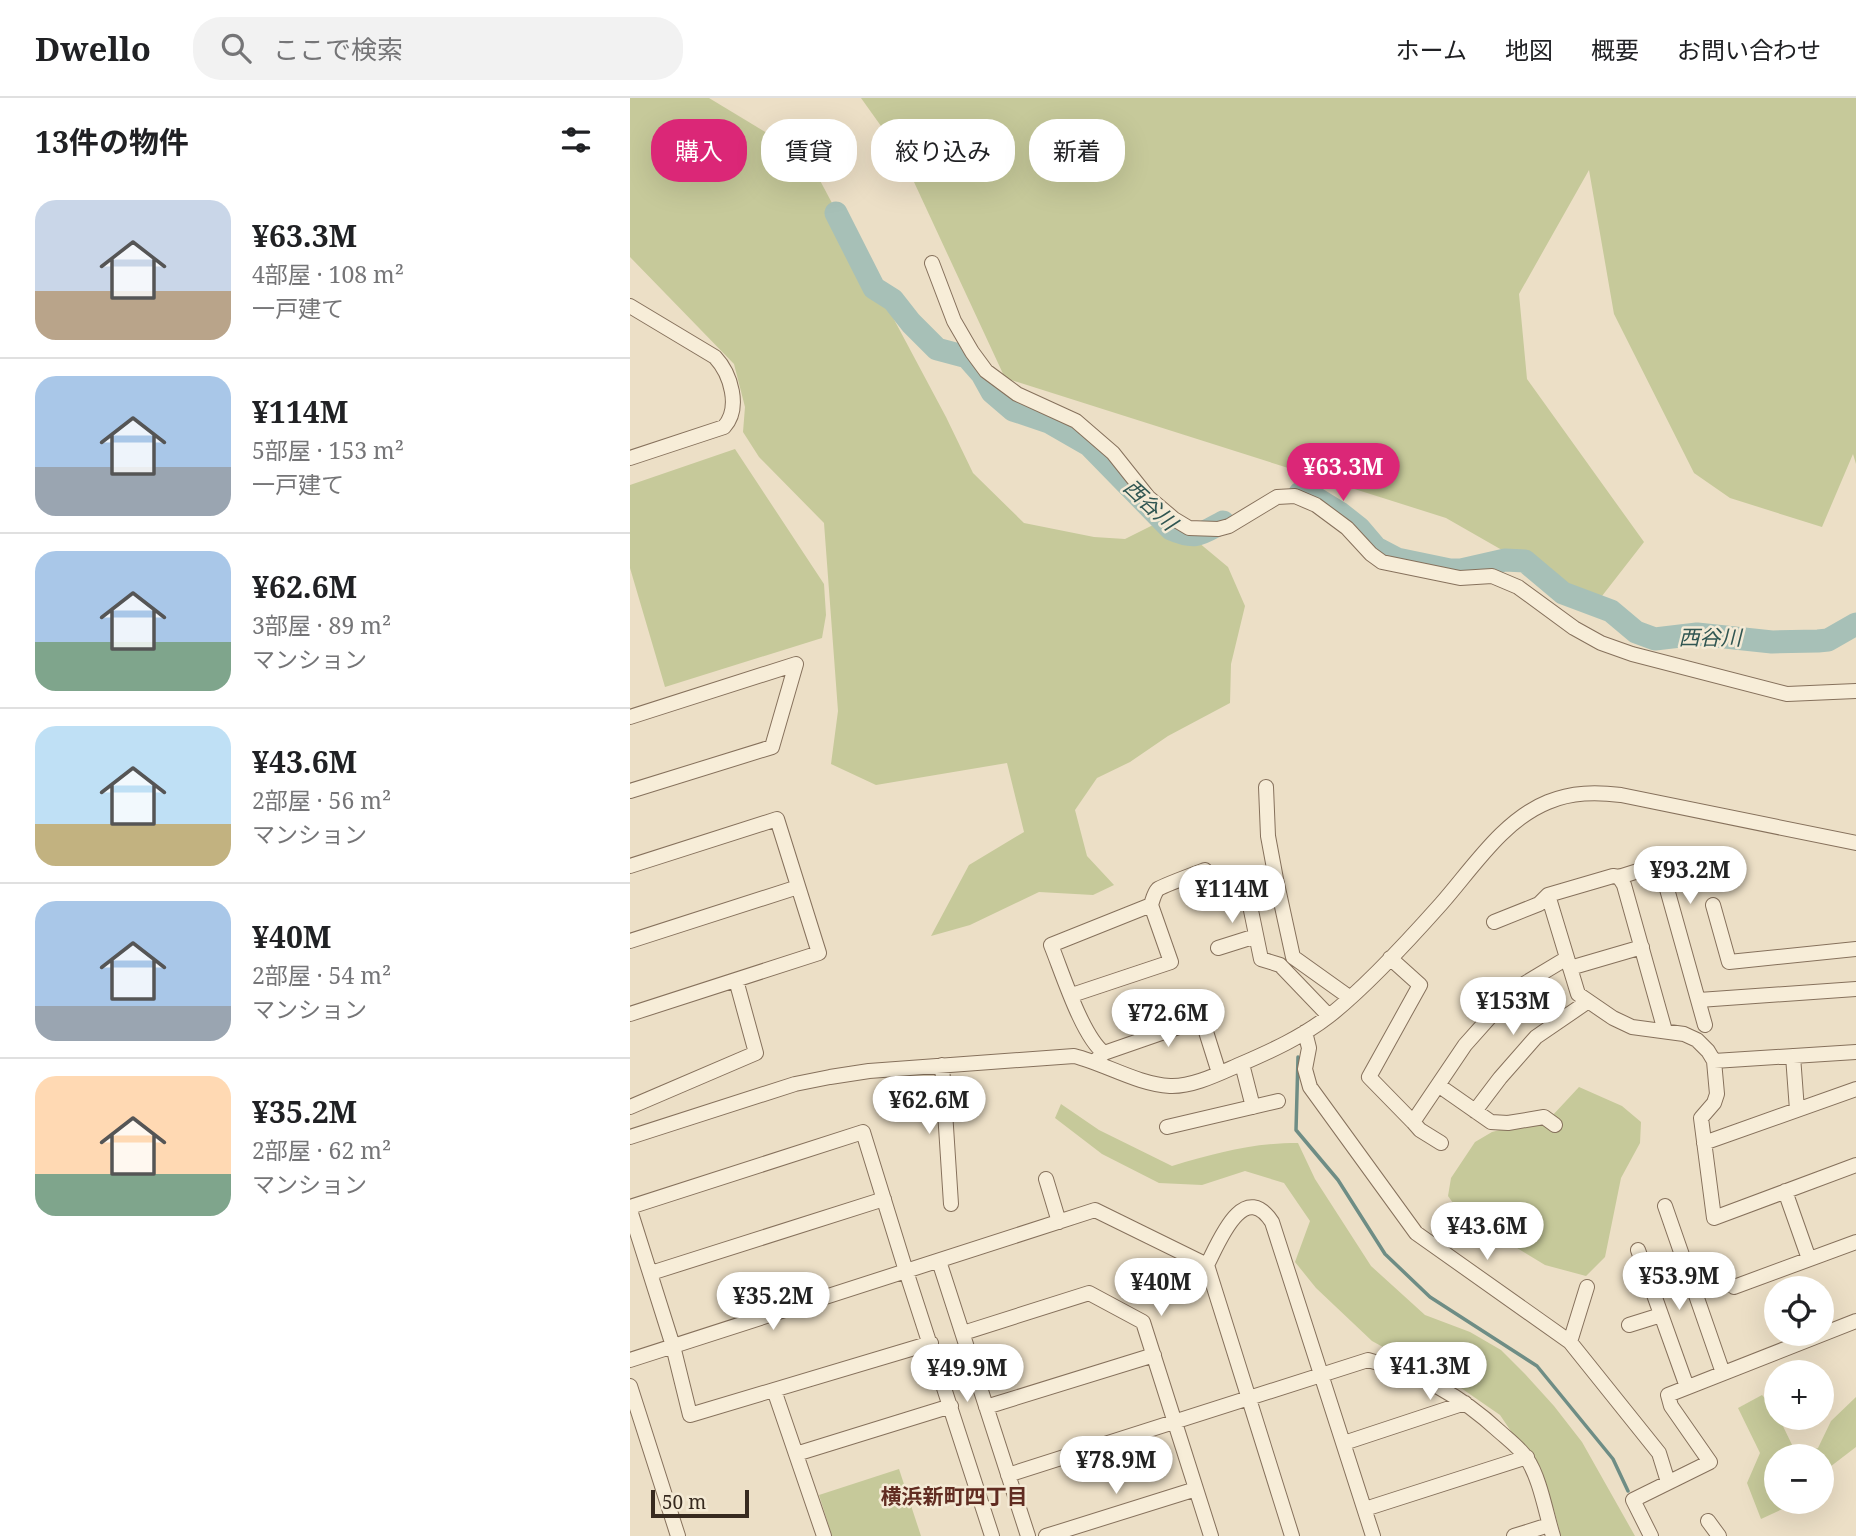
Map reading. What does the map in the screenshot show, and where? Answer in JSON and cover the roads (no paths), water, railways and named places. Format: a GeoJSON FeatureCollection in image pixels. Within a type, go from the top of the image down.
{"type":"FeatureCollection","features":[{"type":"Feature","properties":{"kind":"street"},"geometry":{"type":"LineString","coordinates":[[932,263],[954,321],[986,371],[1017,394],[1076,421],[1113,453],[1148,497],[1189,528],[1218,529],[1229,526],[1277,497],[1296,496],[1316,505],[1347,527],[1381,562],[1461,578],[1492,576],[1518,587],[1583,633],[1601,643],[1632,654],[1787,694],[1856,691]]}},
{"type":"Feature","properties":{"kind":"street"},"geometry":{"type":"LineString","coordinates":[[630,306],[715,357],[723,365],[734,406],[731,420],[724,427],[630,458]]}},
{"type":"Feature","properties":{"kind":"street"},"geometry":{"type":"LineString","coordinates":[[630,717],[796,664],[772,747],[630,791]]}},
{"type":"Feature","properties":{"kind":"street"},"geometry":{"type":"LineString","coordinates":[[1266,787],[1268,836],[1293,957],[1349,997]]}},
{"type":"Feature","properties":{"kind":"street"},"geometry":{"type":"LineString","coordinates":[[1151,905],[1051,945],[1099,1057],[1144,1081],[1171,1086],[1189,1084],[1275,1050],[1329,1016],[1390,958],[1500,836],[1547,802],[1573,794],[1621,795],[1856,843]]}},
{"type":"Feature","properties":{"kind":"street"},"geometry":{"type":"LineString","coordinates":[[630,866],[777,819],[819,953],[630,1014]]}},
{"type":"Feature","properties":{"kind":"street"},"geometry":{"type":"LineString","coordinates":[[1494,922],[1539,904],[1548,895],[1660,864],[1705,1025]]}},
{"type":"Feature","properties":{"kind":"street"},"geometry":{"type":"LineString","coordinates":[[1072,995],[1171,962],[1151,905],[1156,891],[1205,870]]}},
{"type":"Feature","properties":{"kind":"street"},"geometry":{"type":"LineString","coordinates":[[1619,877],[1624,885],[1665,1031]]}},
{"type":"Feature","properties":{"kind":"street"},"geometry":{"type":"LineString","coordinates":[[1208,903],[1276,879]]}},
{"type":"Feature","properties":{"kind":"street"},"geometry":{"type":"LineString","coordinates":[[630,941],[798,887]]}},
{"type":"Feature","properties":{"kind":"street"},"geometry":{"type":"LineString","coordinates":[[1247,891],[1261,959],[1280,965],[1329,1016]]}},
{"type":"Feature","properties":{"kind":"street"},"geometry":{"type":"LineString","coordinates":[[1548,895],[1578,994],[1587,1002],[1632,1027],[1684,1034],[1697,1040],[1714,1061],[1717,1094],[1714,1103],[1701,1118],[1714,1218],[1856,1165]]}},
{"type":"Feature","properties":{"kind":"street"},"geometry":{"type":"LineString","coordinates":[[1713,905],[1729,962],[1856,949]]}},
{"type":"Feature","properties":{"kind":"street"},"geometry":{"type":"LineString","coordinates":[[1218,948],[1256,936]]}},
{"type":"Feature","properties":{"kind":"street"},"geometry":{"type":"LineString","coordinates":[[1413,1122],[1465,1045],[1514,990],[1569,963],[1642,947]]}},
{"type":"Feature","properties":{"kind":"street"},"geometry":{"type":"LineString","coordinates":[[1390,958],[1420,985],[1368,1077],[1420,1130],[1441,1143]]}},
{"type":"Feature","properties":{"kind":"street"},"geometry":{"type":"LineString","coordinates":[[630,1107],[757,1053],[736,980]]}},
{"type":"Feature","properties":{"kind":"street"},"geometry":{"type":"LineString","coordinates":[[1699,1000],[1856,989]]}},
{"type":"Feature","properties":{"kind":"street"},"geometry":{"type":"LineString","coordinates":[[1475,1111],[1536,1037],[1587,1002]]}},
{"type":"Feature","properties":{"kind":"street"},"geometry":{"type":"LineString","coordinates":[[630,1138],[795,1084],[869,1071],[1049,1056],[1099,1057],[1202,1019],[1219,1073]]}},
{"type":"Feature","properties":{"kind":"street"},"geometry":{"type":"LineString","coordinates":[[1305,1032],[1309,1048],[1305,1069],[1310,1087],[1416,1233],[1570,1342],[1659,1453],[1668,1482]]}},
{"type":"Feature","properties":{"kind":"street"},"geometry":{"type":"LineString","coordinates":[[1714,1061],[1856,1052]]}},
{"type":"Feature","properties":{"kind":"street"},"geometry":{"type":"LineString","coordinates":[[1793,1056],[1797,1110]]}},
{"type":"Feature","properties":{"kind":"street"},"geometry":{"type":"LineString","coordinates":[[1242,1063],[1253,1107]]}},
{"type":"Feature","properties":{"kind":"street"},"geometry":{"type":"LineString","coordinates":[[942,1065],[951,1204]]}},
{"type":"Feature","properties":{"kind":"street"},"geometry":{"type":"LineString","coordinates":[[1438,1085],[1491,1122],[1508,1123],[1544,1117],[1555,1125]]}},
{"type":"Feature","properties":{"kind":"street"},"geometry":{"type":"LineString","coordinates":[[1704,1143],[1856,1089]]}},
{"type":"Feature","properties":{"kind":"street"},"geometry":{"type":"LineString","coordinates":[[1167,1127],[1278,1101]]}},
{"type":"Feature","properties":{"kind":"street"},"geometry":{"type":"LineString","coordinates":[[931,1343],[690,1415],[673,1346],[630,1209],[863,1132],[906,1271],[931,1343],[992,1536]]}},
{"type":"Feature","properties":{"kind":"street"},"geometry":{"type":"LineString","coordinates":[[1046,1179],[1059,1222]]}},
{"type":"Feature","properties":{"kind":"street"},"geometry":{"type":"LineString","coordinates":[[1785,1191],[1810,1259]]}},
{"type":"Feature","properties":{"kind":"street"},"geometry":{"type":"LineString","coordinates":[[651,1273],[884,1199]]}},
{"type":"Feature","properties":{"kind":"street"},"geometry":{"type":"LineString","coordinates":[[1665,1206],[1723,1373]]}},
{"type":"Feature","properties":{"kind":"street"},"geometry":{"type":"LineString","coordinates":[[1292,1536],[1207,1265],[1231,1219],[1247,1209],[1257,1209],[1268,1215],[1272,1222],[1373,1536]]}},
{"type":"Feature","properties":{"kind":"street"},"geometry":{"type":"LineString","coordinates":[[630,1360],[1095,1210],[1207,1265]]}},
{"type":"Feature","properties":{"kind":"street"},"geometry":{"type":"LineString","coordinates":[[1734,1287],[1856,1242]]}},
{"type":"Feature","properties":{"kind":"street"},"geometry":{"type":"LineString","coordinates":[[1638,1250],[1687,1387]]}},
{"type":"Feature","properties":{"kind":"street"},"geometry":{"type":"LineString","coordinates":[[939,1261],[1028,1536]]}},
{"type":"Feature","properties":{"kind":"street"},"geometry":{"type":"LineString","coordinates":[[1570,1342],[1587,1287]]}},
{"type":"Feature","properties":{"kind":"street"},"geometry":{"type":"LineString","coordinates":[[963,1333],[1089,1293],[1143,1322],[1211,1536]]}},
{"type":"Feature","properties":{"kind":"street"},"geometry":{"type":"LineString","coordinates":[[1629,1325],[1661,1315]]}},
{"type":"Feature","properties":{"kind":"street"},"geometry":{"type":"LineString","coordinates":[[1651,1536],[1633,1500],[1710,1462],[1671,1406],[1668,1395],[1856,1321]]}},
{"type":"Feature","properties":{"kind":"street"},"geometry":{"type":"LineString","coordinates":[[986,1407],[1154,1354]]}},
{"type":"Feature","properties":{"kind":"street"},"geometry":{"type":"LineString","coordinates":[[1008,1475],[1368,1360],[1411,1372],[1451,1393],[1482,1415],[1527,1457],[1551,1530],[1514,1536]]}},
{"type":"Feature","properties":{"kind":"street"},"geometry":{"type":"LineString","coordinates":[[630,1385],[678,1536]]}},
{"type":"Feature","properties":{"kind":"street"},"geometry":{"type":"LineString","coordinates":[[774,1391],[824,1536]]}},
{"type":"Feature","properties":{"kind":"street"},"geometry":{"type":"LineString","coordinates":[[1344,1443],[1465,1403]]}},
{"type":"Feature","properties":{"kind":"street"},"geometry":{"type":"LineString","coordinates":[[796,1454],[951,1406]]}},
{"type":"Feature","properties":{"kind":"street"},"geometry":{"type":"LineString","coordinates":[[1365,1509],[1527,1457]]}},
{"type":"Feature","properties":{"kind":"street"},"geometry":{"type":"LineString","coordinates":[[1046,1536],[1196,1489]]}},
{"type":"Feature","properties":{"kind":"waterway","name":"西谷川"},"geometry":{"type":"LineString","coordinates":[[836,213],[874,288],[893,300],[937,349],[967,357],[982,374],[992,392],[1013,410],[1049,422],[1089,445],[1171,529],[1193,535],[1223,522]]}},
{"type":"Feature","properties":{"kind":"waterway","name":"西谷川"},"geometry":{"type":"LineString","coordinates":[[1300,493],[1314,497],[1340,513],[1359,528],[1376,548],[1397,559],[1450,570],[1505,560],[1525,561],[1563,593],[1611,611],[1636,632],[1655,639],[1697,634],[1772,642],[1818,641],[1828,640],[1856,624]]}},
{"type":"Feature","properties":{"kind":"waterway"},"geometry":{"type":"LineString","coordinates":[[1298,1057],[1296,1130],[1338,1180],[1385,1254],[1430,1297],[1537,1366],[1613,1459],[1628,1491]]}},
{"type":"Feature","properties":{"kind":"district","name":"横浜新町四丁目"},"geometry":{"type":"Point","coordinates":[954,1497]}}]}
